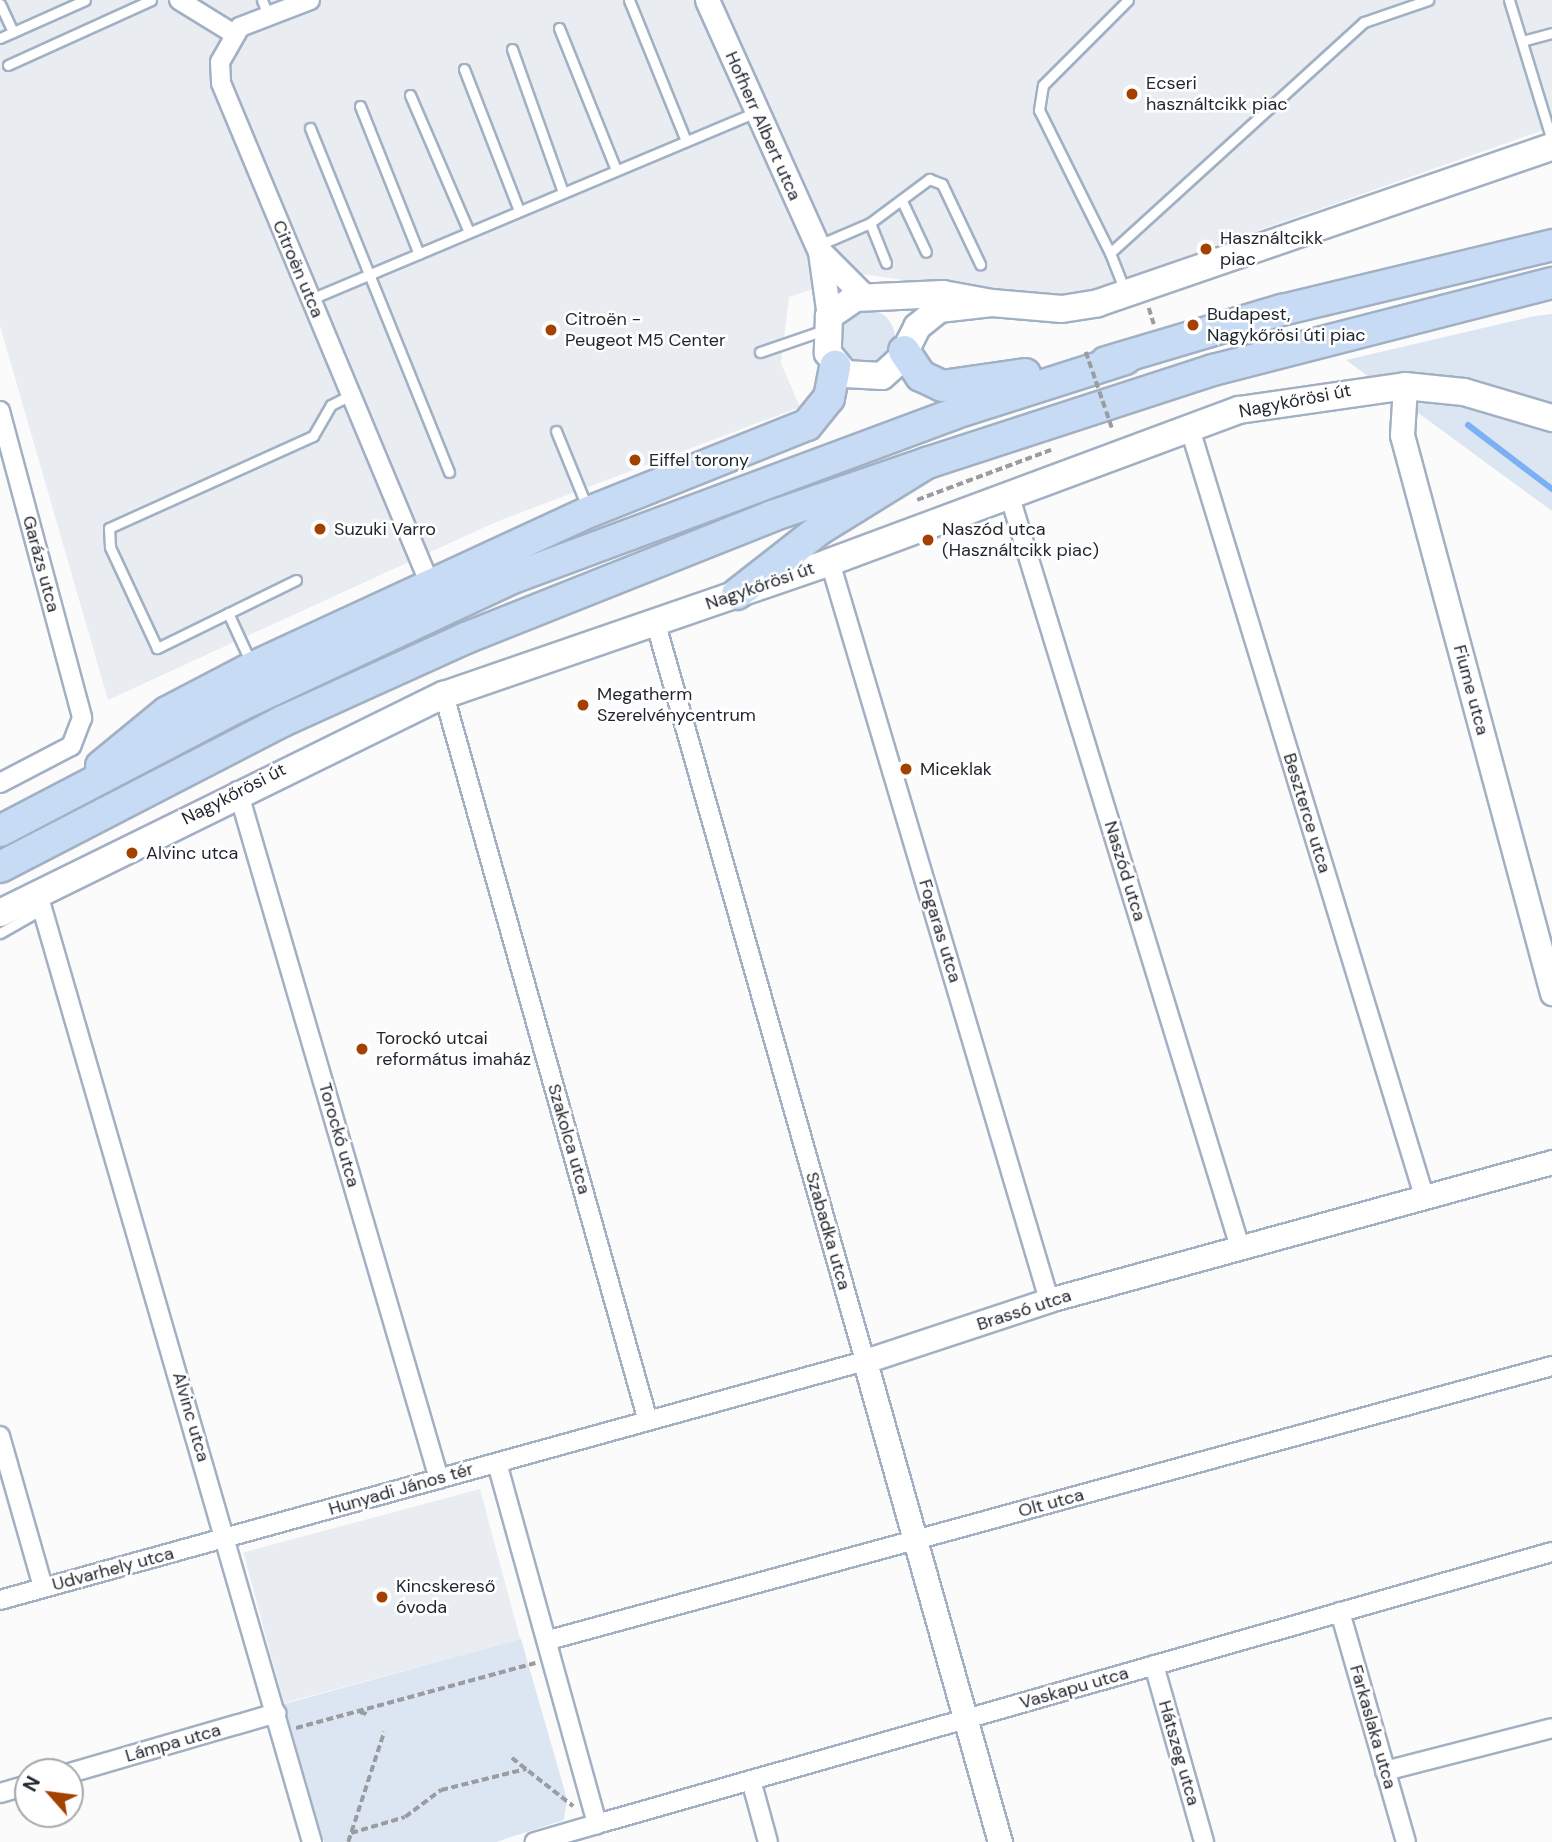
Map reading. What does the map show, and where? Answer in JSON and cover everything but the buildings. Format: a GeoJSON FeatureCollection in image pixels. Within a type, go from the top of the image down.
{"type":"FeatureCollection","features":[{"type":"Feature","properties":{"kind":"main road"},"geometry":{"type":"LineString","coordinates":[[70,795],[167,712],[253,667],[429,582],[589,512],[807,425],[829,398],[835,366],[827,323],[845,302],[943,293],[992,303],[1062,309],[1126,293],[1552,147]]}},
{"type":"Feature","properties":{"kind":"main road"},"geometry":{"type":"LineString","coordinates":[[0,831],[239,706],[510,579],[953,414],[1282,310],[1552,245]]}},
{"type":"Feature","properties":{"kind":"main road"},"geometry":{"type":"LineString","coordinates":[[0,867],[283,721],[466,638],[772,516],[1213,370],[1552,283]]}},
{"type":"Feature","properties":{"kind":"main road"},"geometry":{"type":"LineString","coordinates":[[870,298],[899,315],[905,349],[921,376],[953,387],[1125,359]]}},
{"type":"Feature","properties":{"kind":"main road"},"geometry":{"type":"LineString","coordinates":[[835,366],[870,379],[893,369],[905,349],[939,309],[992,303]]}},
{"type":"Feature","properties":{"kind":"main road","name":"Nagykőrösi út"},"geometry":{"type":"LineString","coordinates":[[0,913],[41,900],[238,791],[444,695],[830,562],[1189,429],[1264,404],[1405,386],[1465,392],[1552,418]]}},
{"type":"Feature","properties":{"kind":"main road"},"geometry":{"type":"LineString","coordinates":[[737,594],[820,529],[927,463]]}},
{"type":"Feature","properties":{"kind":"street"},"geometry":{"type":"LineString","coordinates":[[180,0],[234,34],[265,8],[310,0]]}},
{"type":"Feature","properties":{"kind":"street","name":"Hofherr Albert utca"},"geometry":{"type":"LineString","coordinates":[[707,0],[755,112],[819,249],[827,323]]}},
{"type":"Feature","properties":{"kind":"street","name":"Citroën utca"},"geometry":{"type":"LineString","coordinates":[[234,34],[220,62],[221,83],[429,582]]}},
{"type":"Feature","properties":{"kind":"street","name":"Hofherr Albert utca"},"geometry":{"type":"LineString","coordinates":[[819,249],[870,298]]}},
{"type":"Feature","properties":{"kind":"street","name":"Fiume utca"},"geometry":{"type":"LineString","coordinates":[[1405,386],[1402,435],[1552,993]]}},
{"type":"Feature","properties":{"kind":"street","name":"Garázs utca"},"geometry":{"type":"LineString","coordinates":[[0,411],[8,469],[81,725],[72,746],[0,783]]}},
{"type":"Feature","properties":{"kind":"street","name":"Beszterce utca"},"geometry":{"type":"LineString","coordinates":[[1189,429],[1424,1196]]}},
{"type":"Feature","properties":{"kind":"street","name":"Naszód utca"},"geometry":{"type":"LineString","coordinates":[[1009,495],[1240,1247]]}},
{"type":"Feature","properties":{"kind":"street","name":"Fogaras utca"},"geometry":{"type":"LineString","coordinates":[[830,562],[1049,1300]]}},
{"type":"Feature","properties":{"kind":"street","name":"Szabadka utca"},"geometry":{"type":"LineString","coordinates":[[655,621],[1000,1842]]}},
{"type":"Feature","properties":{"kind":"street","name":"Szakolca utca"},"geometry":{"type":"LineString","coordinates":[[444,695],[648,1421]]}},
{"type":"Feature","properties":{"kind":"street","name":"Torockó utca"},"geometry":{"type":"LineString","coordinates":[[238,791],[439,1479]]}},
{"type":"Feature","properties":{"kind":"street","name":"Alvinc utca"},"geometry":{"type":"LineString","coordinates":[[41,900],[226,1538]]}},
{"type":"Feature","properties":{"kind":"street","name":"Brassó utca"},"geometry":{"type":"LineString","coordinates":[[497,1463],[865,1361],[1049,1300],[1552,1162]]}},
{"type":"Feature","properties":{"kind":"street","name":"Olt utca"},"geometry":{"type":"LineString","coordinates":[[549,1640],[1552,1366]]}},
{"type":"Feature","properties":{"kind":"street"},"geometry":{"type":"LineString","coordinates":[[0,1436],[43,1587]]}},
{"type":"Feature","properties":{"kind":"street","name":"Hunyadi János tér"},"geometry":{"type":"LineString","coordinates":[[226,1538],[497,1463],[554,1658],[597,1824]]}},
{"type":"Feature","properties":{"kind":"street"},"geometry":{"type":"LineString","coordinates":[[226,1538],[312,1842]]}},
{"type":"Feature","properties":{"kind":"street","name":"Udvarhely utca"},"geometry":{"type":"LineString","coordinates":[[0,1600],[226,1538]]}},
{"type":"Feature","properties":{"kind":"street","name":"Vaskapu utca"},"geometry":{"type":"LineString","coordinates":[[597,1824],[1552,1552]]}},
{"type":"Feature","properties":{"kind":"street","name":"Farkaslaka utca"},"geometry":{"type":"LineString","coordinates":[[1340,1612],[1406,1842]]}},
{"type":"Feature","properties":{"kind":"street","name":"Hátszeg utca"},"geometry":{"type":"LineString","coordinates":[[1154,1665],[1204,1842]]}},
{"type":"Feature","properties":{"kind":"street","name":"Lámpa utca"},"geometry":{"type":"LineString","coordinates":[[84,1769],[276,1713]]}},
{"type":"Feature","properties":{"kind":"street"},"geometry":{"type":"LineString","coordinates":[[1385,1772],[1552,1728]]}},
{"type":"Feature","properties":{"kind":"street"},"geometry":{"type":"LineString","coordinates":[[751,1780],[768,1842]]}},
{"type":"Feature","properties":{"kind":"street"},"geometry":{"type":"LineString","coordinates":[[538,1842],[597,1824]]}},
{"type":"Feature","properties":{"kind":"lane"},"geometry":{"type":"LineString","coordinates":[[0,38],[85,0]]}},
{"type":"Feature","properties":{"kind":"lane"},"geometry":{"type":"LineString","coordinates":[[629,0],[686,141]]}},
{"type":"Feature","properties":{"kind":"lane"},"geometry":{"type":"LineString","coordinates":[[1126,293],[1110,253],[1039,110],[1043,85],[1128,0]]}},
{"type":"Feature","properties":{"kind":"lane"},"geometry":{"type":"LineString","coordinates":[[1110,253],[1364,22],[1428,0]]}},
{"type":"Feature","properties":{"kind":"lane"},"geometry":{"type":"LineString","coordinates":[[1509,0],[1552,141]]}},
{"type":"Feature","properties":{"kind":"lane"},"geometry":{"type":"LineString","coordinates":[[8,65],[147,1]]}},
{"type":"Feature","properties":{"kind":"lane"},"geometry":{"type":"LineString","coordinates":[[0,4],[13,32]]}},
{"type":"Feature","properties":{"kind":"lane"},"geometry":{"type":"LineString","coordinates":[[559,28],[616,170]]}},
{"type":"Feature","properties":{"kind":"lane"},"geometry":{"type":"LineString","coordinates":[[1521,41],[1552,33]]}},
{"type":"Feature","properties":{"kind":"lane"},"geometry":{"type":"LineString","coordinates":[[512,49],[564,192]]}},
{"type":"Feature","properties":{"kind":"lane"},"geometry":{"type":"LineString","coordinates":[[464,69],[519,211]]}},
{"type":"Feature","properties":{"kind":"lane"},"geometry":{"type":"LineString","coordinates":[[410,95],[469,232]]}},
{"type":"Feature","properties":{"kind":"lane"},"geometry":{"type":"LineString","coordinates":[[360,106],[419,254]]}},
{"type":"Feature","properties":{"kind":"lane"},"geometry":{"type":"LineString","coordinates":[[311,299],[755,112]]}},
{"type":"Feature","properties":{"kind":"lane"},"geometry":{"type":"LineString","coordinates":[[310,128],[449,472]]}},
{"type":"Feature","properties":{"kind":"lane"},"geometry":{"type":"LineString","coordinates":[[819,249],[870,223],[929,179],[942,184],[980,264]]}},
{"type":"Feature","properties":{"kind":"lane"},"geometry":{"type":"LineString","coordinates":[[902,201],[926,252]]}},
{"type":"Feature","properties":{"kind":"lane"},"geometry":{"type":"LineString","coordinates":[[870,223],[886,263]]}},
{"type":"Feature","properties":{"kind":"lane"},"geometry":{"type":"LineString","coordinates":[[761,352],[827,323]]}},
{"type":"Feature","properties":{"kind":"lane"},"geometry":{"type":"LineString","coordinates":[[296,580],[157,648],[110,548],[109,528],[313,436],[331,405],[351,395]]}},
{"type":"Feature","properties":{"kind":"lane"},"geometry":{"type":"LineString","coordinates":[[556,431],[589,512]]}},
{"type":"Feature","properties":{"kind":"lane"},"geometry":{"type":"LineString","coordinates":[[228,613],[253,667]]}},
{"type":"Feature","properties":{"kind":"lane"},"geometry":{"type":"LineString","coordinates":[[0,933],[41,900]]}},
{"type":"Feature","properties":{"kind":"path"},"geometry":{"type":"LineString","coordinates":[[1086,352],[1112,428]]}},
{"type":"Feature","properties":{"kind":"path"},"geometry":{"type":"LineString","coordinates":[[903,505],[1025,460]]}},
{"type":"Feature","properties":{"kind":"path"},"geometry":{"type":"LineString","coordinates":[[281,1732],[554,1658]]}},
{"type":"Feature","properties":{"kind":"path"},"geometry":{"type":"LineString","coordinates":[[358,1711],[370,1716]]}},
{"type":"Feature","properties":{"kind":"path"},"geometry":{"type":"LineString","coordinates":[[348,1842],[384,1732]]}},
{"type":"Feature","properties":{"kind":"path"},"geometry":{"type":"LineString","coordinates":[[512,1758],[597,1824]]}},
{"type":"Feature","properties":{"kind":"path"},"geometry":{"type":"LineString","coordinates":[[351,1833],[405,1817],[441,1790],[526,1769]]}},
{"type":"Feature","properties":{"kind":"shaded area"},"geometry":{"type":"Polygon","coordinates":[[[0,0],[1552,0],[1552,127],[1073,296],[1015,296],[861,274],[789,297],[781,363],[800,407],[496,522],[108,700],[0,326],[0,0]]]}},
{"type":"Feature","properties":{"kind":"shaded area"},"geometry":{"type":"Polygon","coordinates":[[[860,309],[872,309],[887,317],[895,332],[895,344],[887,359],[872,367],[860,367],[845,359],[837,344],[837,332],[845,317],[860,309]]]}},
{"type":"Feature","properties":{"kind":"shaded area"},"geometry":{"type":"Polygon","coordinates":[[[1552,314],[1552,511],[1346,360],[1535,316],[1552,314]]]}},
{"type":"Feature","properties":{"kind":"shaded area","name":"Kincskereső óvoda"},"geometry":{"type":"Polygon","coordinates":[[[480,1489],[520,1640],[284,1703],[243,1552],[480,1489]]]}},
{"type":"Feature","properties":{"kind":"shaded area"},"geometry":{"type":"Polygon","coordinates":[[[521,1639],[567,1799],[564,1820],[496,1842],[324,1842],[284,1704],[521,1639]]]}},
{"type":"Feature","properties":{"kind":"waterway"},"geometry":{"type":"LineString","coordinates":[[1468,425],[1552,489]]}},
{"type":"Feature","properties":{"kind":"place","name":"Ecseri használtcikk piac"},"geometry":{"type":"Point","coordinates":[1132,94]}},
{"type":"Feature","properties":{"kind":"place","name":"Használtcikk piac"},"geometry":{"type":"Point","coordinates":[1206,249]}},
{"type":"Feature","properties":{"kind":"place","name":"Budapest, Nagykőrösi úti piac"},"geometry":{"type":"Point","coordinates":[1193,325]}},
{"type":"Feature","properties":{"kind":"place","name":"Citroën - Peugeot M5 Center"},"geometry":{"type":"Point","coordinates":[551,330]}},
{"type":"Feature","properties":{"kind":"place","name":"Eiffel torony"},"geometry":{"type":"Point","coordinates":[635,460]}},
{"type":"Feature","properties":{"kind":"place","name":"Suzuki Varro"},"geometry":{"type":"Point","coordinates":[320,529]}},
{"type":"Feature","properties":{"kind":"place","name":"Naszód utca (Használtcikk piac)"},"geometry":{"type":"Point","coordinates":[928,540]}},
{"type":"Feature","properties":{"kind":"place","name":"Megatherm Szerelvénycentrum"},"geometry":{"type":"Point","coordinates":[583,705]}},
{"type":"Feature","properties":{"kind":"place","name":"Miceklak"},"geometry":{"type":"Point","coordinates":[906,769]}},
{"type":"Feature","properties":{"kind":"place","name":"Alvinc utca"},"geometry":{"type":"Point","coordinates":[132,853]}},
{"type":"Feature","properties":{"kind":"place","name":"Torockó utcai református imaház"},"geometry":{"type":"Point","coordinates":[362,1049]}},
{"type":"Feature","properties":{"kind":"place","name":"Kincskereső óvoda"},"geometry":{"type":"Point","coordinates":[382,1597]}}]}
